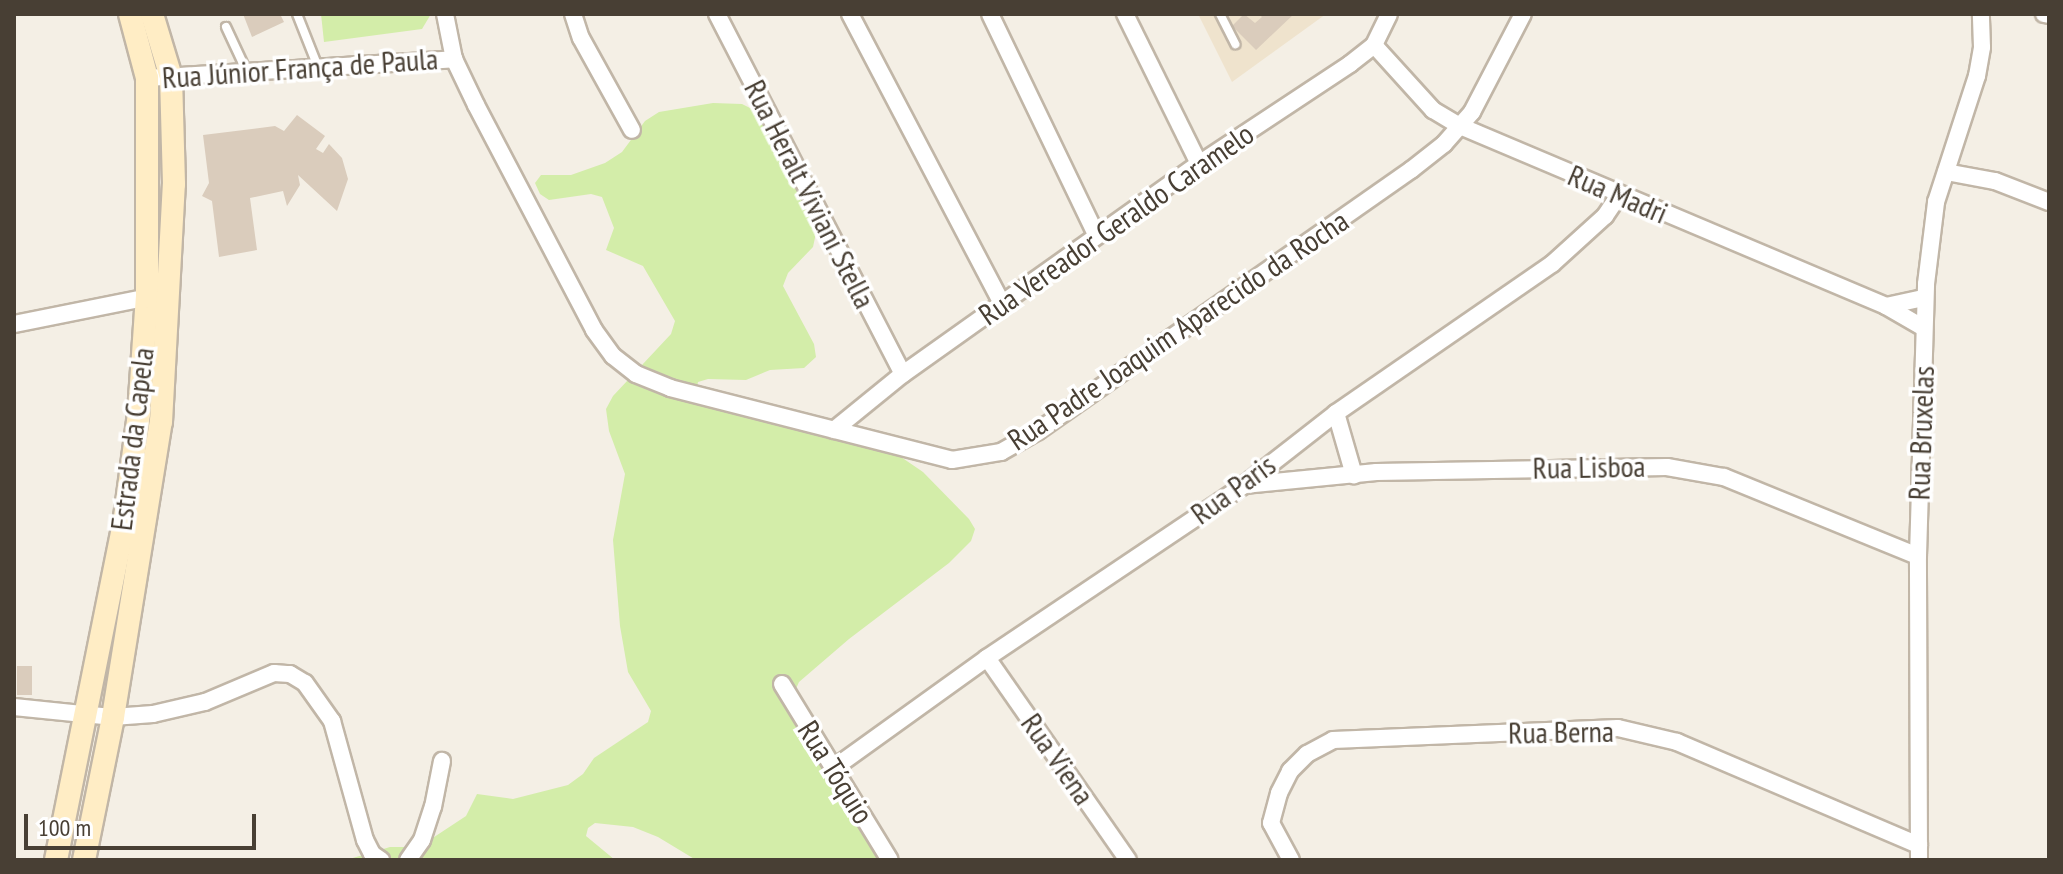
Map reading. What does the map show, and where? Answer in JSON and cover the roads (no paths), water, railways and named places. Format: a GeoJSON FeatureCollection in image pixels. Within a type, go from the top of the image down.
{"type":"FeatureCollection","features":[{"type":"Feature","properties":{"kind":"main road","name":"Estrada da Capela"},"geometry":{"type":"LineString","coordinates":[[84,860],[113,717],[161,422],[147,78],[130,14]]}},
{"type":"Feature","properties":{"kind":"main road","name":"Estrada da Capela"},"geometry":{"type":"LineString","coordinates":[[56,860],[83,713],[125,517],[174,184],[171,77],[152,14]]}},
{"type":"Feature","properties":{"kind":"street","name":"Rua Padre Joaquim Aparecido da Rocha"},"geometry":{"type":"LineString","coordinates":[[445,14],[454,59],[594,330],[613,356],[636,374],[670,388],[952,460],[1001,452],[1038,431],[1411,170],[1460,126],[1487,88],[1523,14]]}},
{"type":"Feature","properties":{"kind":"street"},"geometry":{"type":"LineString","coordinates":[[573,14],[581,38],[632,130]]}},
{"type":"Feature","properties":{"kind":"street","name":"Rua Heralt Viviani Stella"},"geometry":{"type":"LineString","coordinates":[[717,14],[903,374]]}},
{"type":"Feature","properties":{"kind":"street"},"geometry":{"type":"LineString","coordinates":[[850,14],[1002,304]]}},
{"type":"Feature","properties":{"kind":"street"},"geometry":{"type":"LineString","coordinates":[[990,14],[1097,236]]}},
{"type":"Feature","properties":{"kind":"street"},"geometry":{"type":"LineString","coordinates":[[1125,14],[1199,164]]}},
{"type":"Feature","properties":{"kind":"street","name":"Rua Vereador Geraldo Caramelo"},"geometry":{"type":"LineString","coordinates":[[834,430],[903,374],[1199,164],[1374,45],[1389,14]]}},
{"type":"Feature","properties":{"kind":"street","name":"Rua Bruxelas"},"geometry":{"type":"LineString","coordinates":[[1919,853],[1918,556],[1925,298],[1936,202],[1977,76],[1982,47],[1981,14]]}},
{"type":"Feature","properties":{"kind":"street","name":"Rua Madri"},"geometry":{"type":"LineString","coordinates":[[1374,45],[1433,110],[1460,126],[1886,306],[1924,328]]}},
{"type":"Feature","properties":{"kind":"street","name":"Rua Júnior França de Paula"},"geometry":{"type":"LineString","coordinates":[[147,78],[454,59]]}},
{"type":"Feature","properties":{"kind":"street"},"geometry":{"type":"LineString","coordinates":[[1946,172],[1995,181],[2049,202]]}},
{"type":"Feature","properties":{"kind":"street","name":"Rua Paris"},"geometry":{"type":"LineString","coordinates":[[834,768],[987,658],[1244,485],[1336,413],[1552,264],[1605,216],[1619,195]]}},
{"type":"Feature","properties":{"kind":"street"},"geometry":{"type":"LineString","coordinates":[[14,324],[157,295]]}},
{"type":"Feature","properties":{"kind":"street"},"geometry":{"type":"LineString","coordinates":[[1886,306],[1925,298]]}},
{"type":"Feature","properties":{"kind":"street"},"geometry":{"type":"LineString","coordinates":[[1336,413],[1354,475]]}},
{"type":"Feature","properties":{"kind":"street","name":"Rua Lisboa"},"geometry":{"type":"LineString","coordinates":[[1244,485],[1354,475],[1599,466],[1667,467],[1724,477],[1918,556]]}},
{"type":"Feature","properties":{"kind":"street","name":"Rua Viena"},"geometry":{"type":"LineString","coordinates":[[987,658],[1128,860]]}},
{"type":"Feature","properties":{"kind":"street"},"geometry":{"type":"LineString","coordinates":[[14,707],[113,717],[153,714],[205,702],[274,673],[290,674],[305,683],[332,721],[365,840],[372,854],[381,860]]}},
{"type":"Feature","properties":{"kind":"street","name":"Rua Tóquio"},"geometry":{"type":"LineString","coordinates":[[782,684],[890,860]]}},
{"type":"Feature","properties":{"kind":"street","name":"Rua Berna"},"geometry":{"type":"LineString","coordinates":[[1291,860],[1285,854],[1271,823],[1279,793],[1298,763],[1333,740],[1618,728],[1677,742],[1919,853]]}},
{"type":"Feature","properties":{"kind":"street"},"geometry":{"type":"LineString","coordinates":[[408,860],[422,840],[433,807],[442,761]]}},
{"type":"Feature","properties":{"kind":"lane"},"geometry":{"type":"LineString","coordinates":[[297,14],[318,67]]}},
{"type":"Feature","properties":{"kind":"lane"},"geometry":{"type":"LineString","coordinates":[[1220,14],[1235,44]]}},
{"type":"Feature","properties":{"kind":"lane"},"geometry":{"type":"LineString","coordinates":[[226,27],[247,72]]}}]}
